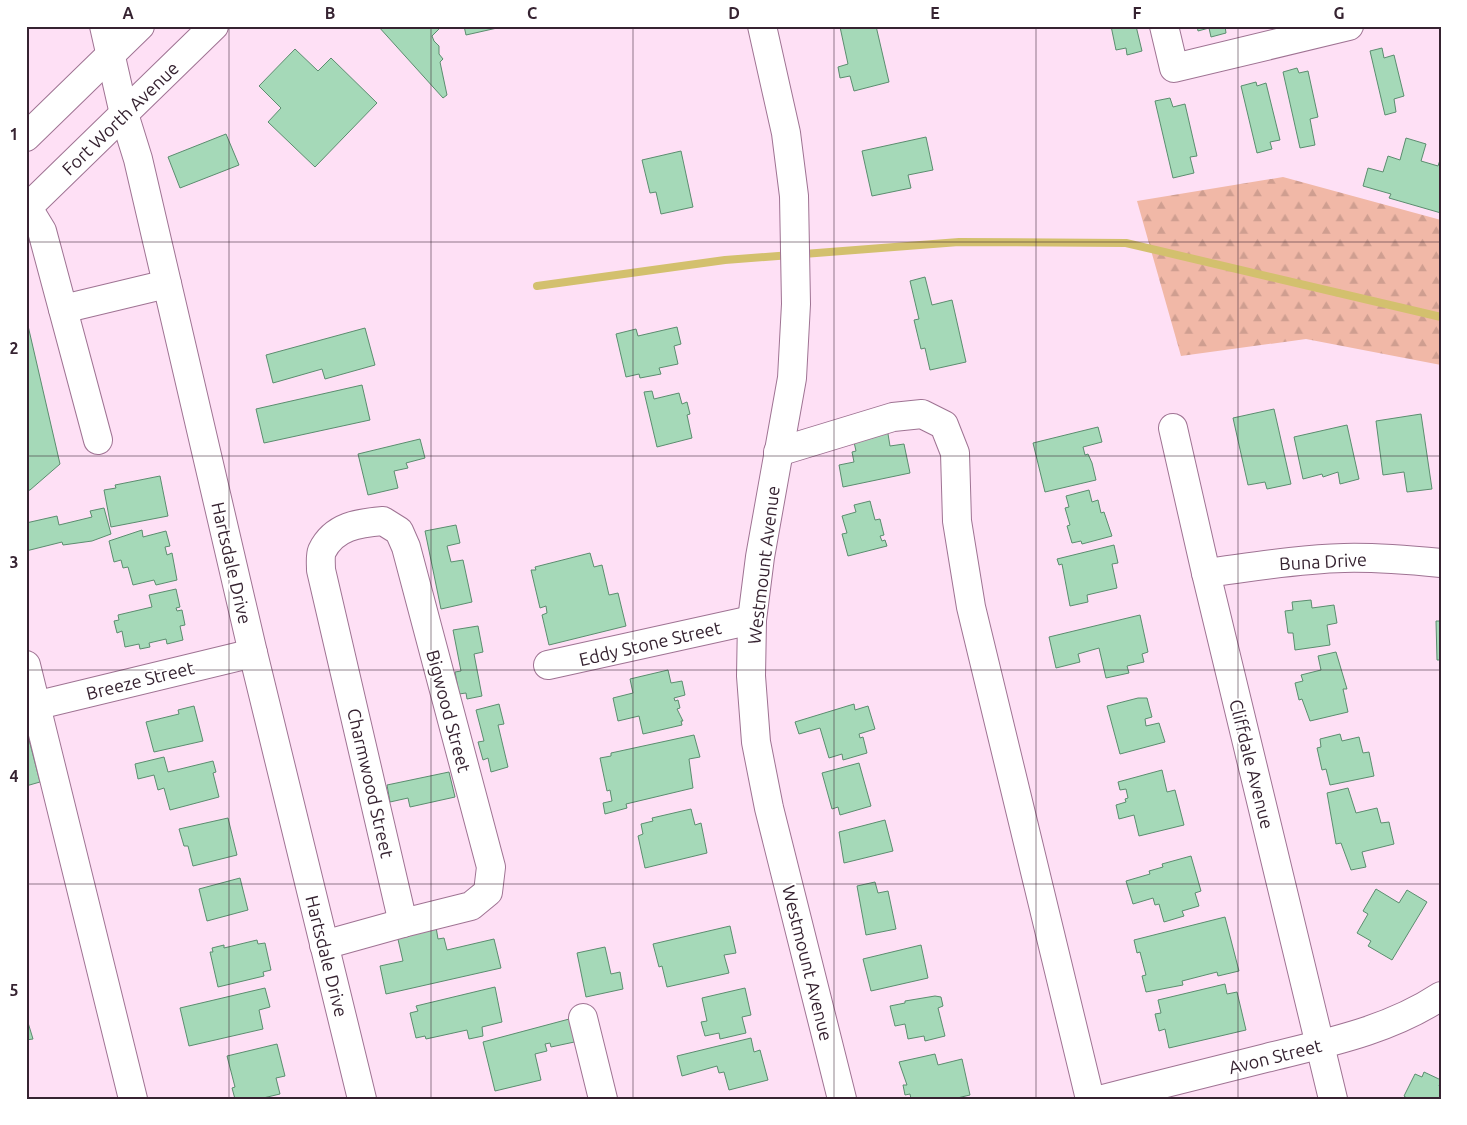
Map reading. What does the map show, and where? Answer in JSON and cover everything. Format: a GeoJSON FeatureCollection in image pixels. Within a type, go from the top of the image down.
{"type":"FeatureCollection","features":[{"type":"Feature","properties":{"kind":"street","name":"Hartsdale Drive"},"geometry":{"type":"LineString","coordinates":[[104,26],[124,114],[138,159],[253,653],[362,1099]]}},
{"type":"Feature","properties":{"kind":"street"},"geometry":{"type":"LineString","coordinates":[[28,132],[140,26]]}},
{"type":"Feature","properties":{"kind":"street","name":"Fort Worth Avenue"},"geometry":{"type":"LineString","coordinates":[[27,208],[214,26]]}},
{"type":"Feature","properties":{"kind":"street","name":"Westmount Avenue"},"geometry":{"type":"LineString","coordinates":[[762,26],[786,133],[794,196],[796,304],[792,378],[760,557],[752,620],[751,676],[756,742],[769,808],[842,1099]]}},
{"type":"Feature","properties":{"kind":"street"},"geometry":{"type":"LineString","coordinates":[[1164,26],[1174,68],[1349,26]]}},
{"type":"Feature","properties":{"kind":"street"},"geometry":{"type":"LineString","coordinates":[[27,208],[42,231],[98,440]]}},
{"type":"Feature","properties":{"kind":"street"},"geometry":{"type":"LineString","coordinates":[[63,309],[168,284]]}},
{"type":"Feature","properties":{"kind":"street"},"geometry":{"type":"LineString","coordinates":[[778,452],[893,417],[922,414],[944,425],[955,454],[956,521],[971,607],[1090,1099]]}},
{"type":"Feature","properties":{"kind":"street","name":"Cliffdale Avenue"},"geometry":{"type":"LineString","coordinates":[[1173,428],[1206,573],[1333,1099]]}},
{"type":"Feature","properties":{"kind":"street","name":"Bigwood Street"},"geometry":{"type":"LineString","coordinates":[[322,552],[335,532],[361,523],[383,522],[399,531],[406,547],[490,867],[488,892],[471,906],[404,923]]}},
{"type":"Feature","properties":{"kind":"street","name":"Charmwood Street"},"geometry":{"type":"LineString","coordinates":[[322,552],[322,570],[404,923]]}},
{"type":"Feature","properties":{"kind":"street","name":"Buna Drive"},"geometry":{"type":"LineString","coordinates":[[1206,573],[1278,563],[1344,558],[1400,559],[1441,563]]}},
{"type":"Feature","properties":{"kind":"street","name":"Eddy Stone Street"},"geometry":{"type":"LineString","coordinates":[[548,666],[752,620]]}},
{"type":"Feature","properties":{"kind":"street","name":"Breeze Street"},"geometry":{"type":"LineString","coordinates":[[31,707],[253,653]]}},
{"type":"Feature","properties":{"kind":"street"},"geometry":{"type":"LineString","coordinates":[[26,665],[31,707],[133,1099]]}},
{"type":"Feature","properties":{"kind":"street"},"geometry":{"type":"LineString","coordinates":[[324,944],[404,923]]}},
{"type":"Feature","properties":{"kind":"street","name":"Avon Street"},"geometry":{"type":"LineString","coordinates":[[1103,1099],[1374,1030],[1423,1008],[1441,996]]}},
{"type":"Feature","properties":{"kind":"street"},"geometry":{"type":"LineString","coordinates":[[583,1018],[603,1099]]}},
{"type":"Feature","properties":{"kind":"green space"},"geometry":{"type":"Polygon","coordinates":[[[1283,177],[1441,220],[1441,365],[1306,339],[1181,356],[1137,201],[1283,177]]]}},
{"type":"Feature","properties":{"kind":"building"},"geometry":{"type":"Polygon","coordinates":[[[378,26],[442,26],[432,36],[439,46],[439,54],[443,59],[440,62],[447,95],[443,98],[378,26]]]}},
{"type":"Feature","properties":{"kind":"building"},"geometry":{"type":"Polygon","coordinates":[[[464,26],[506,26],[466,35],[464,26]]]}},
{"type":"Feature","properties":{"kind":"building"},"geometry":{"type":"Polygon","coordinates":[[[876,26],[889,82],[854,91],[850,76],[840,78],[838,67],[848,64],[840,27],[876,26]]]}},
{"type":"Feature","properties":{"kind":"building"},"geometry":{"type":"Polygon","coordinates":[[[1111,26],[1136,26],[1142,51],[1127,55],[1126,48],[1116,50],[1111,26]]]}},
{"type":"Feature","properties":{"kind":"building"},"geometry":{"type":"Polygon","coordinates":[[[1197,26],[1225,26],[1226,33],[1211,37],[1209,28],[1198,31],[1197,26]]]}},
{"type":"Feature","properties":{"kind":"building"},"geometry":{"type":"Polygon","coordinates":[[[1382,48],[1384,58],[1394,55],[1404,96],[1394,99],[1396,112],[1385,115],[1370,51],[1382,48]]]}},
{"type":"Feature","properties":{"kind":"building"},"geometry":{"type":"Polygon","coordinates":[[[295,49],[318,71],[331,58],[377,103],[315,167],[268,122],[281,108],[259,86],[295,49]]]}},
{"type":"Feature","properties":{"kind":"building"},"geometry":{"type":"Polygon","coordinates":[[[1297,68],[1299,73],[1308,71],[1318,117],[1310,119],[1315,145],[1300,148],[1283,72],[1297,68]]]}},
{"type":"Feature","properties":{"kind":"building"},"geometry":{"type":"Polygon","coordinates":[[[1256,82],[1257,86],[1266,83],[1280,140],[1270,142],[1272,149],[1257,153],[1241,86],[1256,82]]]}},
{"type":"Feature","properties":{"kind":"building"},"geometry":{"type":"Polygon","coordinates":[[[1170,98],[1173,107],[1185,104],[1197,156],[1190,157],[1194,173],[1173,178],[1155,101],[1170,98]]]}},
{"type":"Feature","properties":{"kind":"building"},"geometry":{"type":"Polygon","coordinates":[[[226,134],[239,165],[180,188],[168,157],[226,134]]]}},
{"type":"Feature","properties":{"kind":"building"},"geometry":{"type":"Polygon","coordinates":[[[926,137],[933,170],[908,175],[911,188],[872,196],[862,151],[926,137]]]}},
{"type":"Feature","properties":{"kind":"building"},"geometry":{"type":"Polygon","coordinates":[[[1406,138],[1426,144],[1421,161],[1438,166],[1441,157],[1441,213],[1389,198],[1391,194],[1363,186],[1368,168],[1383,172],[1388,156],[1400,160],[1406,138]]]}},
{"type":"Feature","properties":{"kind":"building"},"geometry":{"type":"Polygon","coordinates":[[[681,151],[693,207],[661,214],[656,192],[650,193],[642,160],[681,151]]]}},
{"type":"Feature","properties":{"kind":"building"},"geometry":{"type":"Polygon","coordinates":[[[925,277],[932,305],[952,300],[966,362],[930,370],[925,348],[921,349],[914,320],[919,319],[910,281],[925,277]]]}},
{"type":"Feature","properties":{"kind":"building"},"geometry":{"type":"Polygon","coordinates":[[[26,317],[60,464],[30,490],[26,491],[26,317]]]}},
{"type":"Feature","properties":{"kind":"building"},"geometry":{"type":"Polygon","coordinates":[[[677,327],[681,344],[674,346],[678,364],[659,368],[661,374],[640,378],[639,374],[626,377],[616,334],[636,329],[638,336],[677,327]]]}},
{"type":"Feature","properties":{"kind":"building"},"geometry":{"type":"Polygon","coordinates":[[[365,328],[375,365],[325,379],[322,369],[273,383],[266,355],[365,328]]]}},
{"type":"Feature","properties":{"kind":"building"},"geometry":{"type":"Polygon","coordinates":[[[362,385],[370,420],[264,443],[256,409],[362,385]]]}},
{"type":"Feature","properties":{"kind":"building"},"geometry":{"type":"Polygon","coordinates":[[[652,391],[654,399],[679,393],[682,404],[687,402],[690,414],[687,415],[692,438],[657,447],[644,392],[652,391]]]}},
{"type":"Feature","properties":{"kind":"building"},"geometry":{"type":"Polygon","coordinates":[[[1274,409],[1291,484],[1267,489],[1265,482],[1248,485],[1233,418],[1274,409]]]}},
{"type":"Feature","properties":{"kind":"building"},"geometry":{"type":"Polygon","coordinates":[[[1421,414],[1432,489],[1407,492],[1404,472],[1383,475],[1376,421],[1421,414]]]}},
{"type":"Feature","properties":{"kind":"building"},"geometry":{"type":"Polygon","coordinates":[[[1347,425],[1359,479],[1340,484],[1338,472],[1323,477],[1322,474],[1303,479],[1294,437],[1347,425]]]}},
{"type":"Feature","properties":{"kind":"building"},"geometry":{"type":"Polygon","coordinates":[[[1098,427],[1102,442],[1083,447],[1085,455],[1088,454],[1092,463],[1096,480],[1045,492],[1033,443],[1098,427]]]}},
{"type":"Feature","properties":{"kind":"building"},"geometry":{"type":"Polygon","coordinates":[[[887,428],[890,446],[904,444],[910,473],[843,487],[839,465],[854,462],[852,452],[856,451],[852,433],[887,428]]]}},
{"type":"Feature","properties":{"kind":"building"},"geometry":{"type":"Polygon","coordinates":[[[420,439],[425,458],[406,463],[408,468],[394,471],[398,488],[368,495],[358,454],[420,439]]]}},
{"type":"Feature","properties":{"kind":"building"},"geometry":{"type":"Polygon","coordinates":[[[160,476],[168,516],[111,527],[104,490],[116,488],[115,485],[160,476]]]}},
{"type":"Feature","properties":{"kind":"building"},"geometry":{"type":"Polygon","coordinates":[[[1089,490],[1092,502],[1098,500],[1101,513],[1104,512],[1112,536],[1082,544],[1081,541],[1072,543],[1067,526],[1070,525],[1065,508],[1069,507],[1066,496],[1089,490]]]}},
{"type":"Feature","properties":{"kind":"building"},"geometry":{"type":"Polygon","coordinates":[[[870,501],[875,520],[880,519],[884,535],[880,536],[882,541],[885,540],[887,546],[848,556],[842,534],[847,533],[842,516],[856,512],[854,505],[870,501]]]}},
{"type":"Feature","properties":{"kind":"building"},"geometry":{"type":"Polygon","coordinates":[[[104,508],[111,534],[92,541],[63,545],[62,542],[26,551],[26,523],[57,516],[59,525],[92,517],[90,511],[104,508]]]}},
{"type":"Feature","properties":{"kind":"building"},"geometry":{"type":"Polygon","coordinates":[[[456,525],[460,543],[447,546],[451,562],[463,560],[472,602],[441,609],[425,531],[456,525]]]}},
{"type":"Feature","properties":{"kind":"building"},"geometry":{"type":"Polygon","coordinates":[[[142,530],[143,537],[166,531],[170,546],[165,547],[167,555],[172,553],[177,580],[156,585],[154,580],[133,585],[128,567],[123,568],[121,560],[114,562],[109,541],[142,530]]]}},
{"type":"Feature","properties":{"kind":"building"},"geometry":{"type":"Polygon","coordinates":[[[1114,545],[1118,563],[1112,564],[1117,588],[1087,595],[1088,602],[1070,606],[1062,564],[1059,565],[1057,559],[1114,545]]]}},
{"type":"Feature","properties":{"kind":"building"},"geometry":{"type":"Polygon","coordinates":[[[590,553],[594,567],[602,565],[609,595],[618,593],[626,626],[549,645],[542,615],[547,613],[546,606],[540,608],[531,570],[536,570],[535,567],[590,553]]]}},
{"type":"Feature","properties":{"kind":"building"},"geometry":{"type":"Polygon","coordinates":[[[176,589],[180,607],[176,608],[177,611],[182,610],[185,625],[180,626],[183,640],[167,644],[166,639],[149,643],[150,647],[140,649],[139,644],[125,647],[122,631],[117,633],[114,621],[119,620],[118,615],[152,607],[149,595],[176,589]]]}},
{"type":"Feature","properties":{"kind":"building"},"geometry":{"type":"Polygon","coordinates":[[[1311,600],[1312,608],[1334,605],[1337,623],[1327,625],[1330,645],[1295,650],[1293,633],[1288,633],[1285,611],[1293,610],[1292,602],[1311,600]]]}},
{"type":"Feature","properties":{"kind":"building"},"geometry":{"type":"Polygon","coordinates":[[[1140,615],[1148,652],[1142,654],[1144,662],[1127,666],[1129,673],[1106,678],[1099,648],[1078,654],[1080,662],[1056,668],[1049,637],[1140,615]]]}},
{"type":"Feature","properties":{"kind":"building"},"geometry":{"type":"Polygon","coordinates":[[[1436,621],[1441,621],[1441,660],[1437,660],[1436,621]]]}},
{"type":"Feature","properties":{"kind":"building"},"geometry":{"type":"Polygon","coordinates":[[[478,626],[483,652],[474,654],[482,696],[467,699],[466,693],[459,694],[455,672],[461,671],[453,630],[478,626]]]}},
{"type":"Feature","properties":{"kind":"building"},"geometry":{"type":"Polygon","coordinates":[[[1336,652],[1347,689],[1343,689],[1348,712],[1310,721],[1302,699],[1299,700],[1295,683],[1303,681],[1301,675],[1321,670],[1318,656],[1336,652]]]}},
{"type":"Feature","properties":{"kind":"building"},"geometry":{"type":"Polygon","coordinates":[[[668,670],[671,683],[682,681],[685,695],[674,698],[675,701],[678,700],[680,708],[677,709],[683,721],[681,721],[682,725],[643,734],[639,716],[618,721],[613,698],[633,693],[630,679],[668,670]]]}},
{"type":"Feature","properties":{"kind":"building"},"geometry":{"type":"Polygon","coordinates":[[[1138,698],[1147,698],[1152,717],[1145,719],[1146,726],[1159,723],[1165,742],[1120,754],[1107,706],[1138,698]]]}},
{"type":"Feature","properties":{"kind":"building"},"geometry":{"type":"Polygon","coordinates":[[[499,704],[504,724],[498,725],[508,767],[491,772],[488,758],[483,760],[478,742],[484,741],[476,710],[499,704]]]}},
{"type":"Feature","properties":{"kind":"building"},"geometry":{"type":"Polygon","coordinates":[[[854,704],[855,710],[868,706],[875,729],[859,734],[860,738],[863,737],[867,753],[843,760],[842,754],[829,758],[820,728],[799,734],[795,722],[854,704]]]}},
{"type":"Feature","properties":{"kind":"building"},"geometry":{"type":"Polygon","coordinates":[[[194,706],[203,741],[154,752],[146,722],[179,714],[178,710],[194,706]]]}},
{"type":"Feature","properties":{"kind":"building"},"geometry":{"type":"Polygon","coordinates":[[[26,728],[40,782],[26,786],[26,728]]]}},
{"type":"Feature","properties":{"kind":"building"},"geometry":{"type":"Polygon","coordinates":[[[1340,734],[1342,741],[1359,737],[1363,753],[1369,752],[1374,776],[1330,785],[1326,769],[1322,770],[1317,748],[1321,747],[1320,739],[1340,734]]]}},
{"type":"Feature","properties":{"kind":"building"},"geometry":{"type":"Polygon","coordinates":[[[694,735],[700,757],[689,759],[693,788],[626,804],[627,808],[605,814],[603,803],[612,801],[610,790],[607,791],[600,758],[611,756],[611,753],[694,735]]]}},
{"type":"Feature","properties":{"kind":"building"},"geometry":{"type":"Polygon","coordinates":[[[164,757],[168,772],[213,761],[216,772],[213,773],[219,797],[170,810],[164,788],[158,790],[154,775],[138,779],[135,764],[164,757]]]}},
{"type":"Feature","properties":{"kind":"building"},"geometry":{"type":"Polygon","coordinates":[[[859,763],[871,806],[840,815],[838,807],[832,809],[822,773],[859,763]]]}},
{"type":"Feature","properties":{"kind":"building"},"geometry":{"type":"Polygon","coordinates":[[[1162,770],[1167,792],[1175,790],[1184,825],[1139,836],[1134,815],[1119,819],[1116,805],[1126,802],[1125,799],[1128,798],[1126,789],[1120,790],[1118,782],[1162,770]]]}},
{"type":"Feature","properties":{"kind":"building"},"geometry":{"type":"Polygon","coordinates":[[[449,772],[455,797],[410,807],[408,798],[390,802],[387,785],[449,772]]]}},
{"type":"Feature","properties":{"kind":"building"},"geometry":{"type":"Polygon","coordinates":[[[1348,788],[1356,813],[1377,808],[1381,823],[1389,822],[1394,844],[1362,852],[1366,867],[1351,870],[1341,843],[1336,844],[1327,793],[1348,788]]]}},
{"type":"Feature","properties":{"kind":"building"},"geometry":{"type":"Polygon","coordinates":[[[691,809],[695,825],[701,823],[707,853],[645,868],[638,836],[643,834],[641,824],[653,821],[652,818],[691,809]]]}},
{"type":"Feature","properties":{"kind":"building"},"geometry":{"type":"Polygon","coordinates":[[[228,818],[237,855],[193,866],[188,846],[184,846],[179,829],[228,818]]]}},
{"type":"Feature","properties":{"kind":"building"},"geometry":{"type":"Polygon","coordinates":[[[885,820],[893,851],[844,863],[839,832],[885,820]]]}},
{"type":"Feature","properties":{"kind":"building"},"geometry":{"type":"Polygon","coordinates":[[[1191,856],[1201,891],[1195,893],[1199,906],[1182,911],[1184,916],[1164,922],[1159,904],[1155,905],[1153,898],[1133,904],[1126,881],[1150,874],[1149,871],[1163,867],[1162,864],[1191,856]]]}},
{"type":"Feature","properties":{"kind":"building"},"geometry":{"type":"Polygon","coordinates":[[[240,878],[248,910],[207,921],[199,889],[240,878]]]}},
{"type":"Feature","properties":{"kind":"building"},"geometry":{"type":"Polygon","coordinates":[[[875,882],[878,893],[888,891],[896,929],[866,935],[857,886],[875,882]]]}},
{"type":"Feature","properties":{"kind":"building"},"geometry":{"type":"Polygon","coordinates":[[[1376,889],[1399,903],[1407,890],[1427,902],[1392,960],[1368,946],[1371,941],[1357,933],[1368,914],[1363,911],[1376,889]]]}},
{"type":"Feature","properties":{"kind":"building"},"geometry":{"type":"Polygon","coordinates":[[[1225,917],[1239,971],[1218,976],[1217,972],[1182,981],[1183,985],[1146,992],[1142,976],[1146,975],[1140,952],[1137,953],[1134,940],[1225,917]]]}},
{"type":"Feature","properties":{"kind":"building"},"geometry":{"type":"Polygon","coordinates":[[[730,926],[736,953],[724,955],[729,973],[667,987],[662,966],[659,967],[653,944],[730,926]]]}},
{"type":"Feature","properties":{"kind":"building"},"geometry":{"type":"Polygon","coordinates":[[[436,927],[438,939],[444,938],[447,950],[494,939],[501,968],[386,994],[380,966],[403,961],[397,935],[436,927]]]}},
{"type":"Feature","properties":{"kind":"building"},"geometry":{"type":"Polygon","coordinates":[[[257,940],[258,944],[265,943],[271,970],[263,972],[264,976],[218,987],[210,952],[213,952],[212,948],[224,945],[224,948],[257,940]]]}},
{"type":"Feature","properties":{"kind":"building"},"geometry":{"type":"Polygon","coordinates":[[[921,945],[928,978],[871,991],[863,959],[921,945]]]}},
{"type":"Feature","properties":{"kind":"building"},"geometry":{"type":"Polygon","coordinates":[[[605,947],[611,974],[620,972],[623,989],[586,997],[577,953],[605,947]]]}},
{"type":"Feature","properties":{"kind":"building"},"geometry":{"type":"Polygon","coordinates":[[[1225,984],[1227,994],[1237,992],[1246,1030],[1169,1048],[1165,1029],[1159,1031],[1155,1014],[1161,1013],[1158,1000],[1225,984]]]}},
{"type":"Feature","properties":{"kind":"building"},"geometry":{"type":"Polygon","coordinates":[[[495,987],[502,1022],[482,1027],[483,1036],[469,1039],[467,1030],[426,1039],[425,1036],[416,1038],[410,1013],[418,1011],[416,1006],[495,987]]]}},
{"type":"Feature","properties":{"kind":"building"},"geometry":{"type":"Polygon","coordinates":[[[265,988],[270,1007],[259,1010],[263,1029],[189,1046],[180,1008],[265,988]]]}},
{"type":"Feature","properties":{"kind":"building"},"geometry":{"type":"Polygon","coordinates":[[[745,988],[751,1015],[742,1017],[746,1033],[720,1039],[719,1033],[705,1036],[701,1022],[707,1021],[702,998],[745,988]]]}},
{"type":"Feature","properties":{"kind":"building"},"geometry":{"type":"Polygon","coordinates":[[[935,996],[941,997],[943,1006],[938,1008],[945,1036],[925,1041],[924,1036],[908,1039],[905,1024],[895,1026],[890,1006],[905,1003],[905,1001],[935,996]]]}},
{"type":"Feature","properties":{"kind":"building"},"geometry":{"type":"Polygon","coordinates":[[[26,1016],[33,1039],[26,1040],[26,1016]]]}},
{"type":"Feature","properties":{"kind":"building"},"geometry":{"type":"Polygon","coordinates":[[[573,1018],[579,1041],[551,1047],[550,1043],[545,1044],[547,1051],[535,1054],[541,1080],[495,1091],[483,1042],[573,1018]]]}},
{"type":"Feature","properties":{"kind":"building"},"geometry":{"type":"Polygon","coordinates":[[[751,1038],[754,1052],[760,1050],[768,1080],[729,1090],[724,1072],[719,1073],[717,1066],[682,1076],[677,1056],[751,1038]]]}},
{"type":"Feature","properties":{"kind":"building"},"geometry":{"type":"Polygon","coordinates":[[[277,1044],[285,1076],[276,1078],[280,1094],[259,1099],[235,1099],[232,1088],[235,1087],[227,1056],[277,1044]]]}},
{"type":"Feature","properties":{"kind":"building"},"geometry":{"type":"Polygon","coordinates":[[[935,1054],[938,1065],[962,1059],[970,1095],[953,1099],[911,1099],[910,1094],[905,1095],[903,1085],[907,1085],[899,1062],[935,1054]]]}},
{"type":"Feature","properties":{"kind":"building"},"geometry":{"type":"Polygon","coordinates":[[[1424,1072],[1441,1080],[1439,1086],[1441,1087],[1441,1099],[1408,1099],[1404,1096],[1415,1074],[1422,1077],[1424,1072]]]}},
{"type":"Feature","properties":{"kind":"waterway"},"geometry":{"type":"LineString","coordinates":[[537,286],[725,260],[959,242],[1126,243],[1441,317]]}}]}
